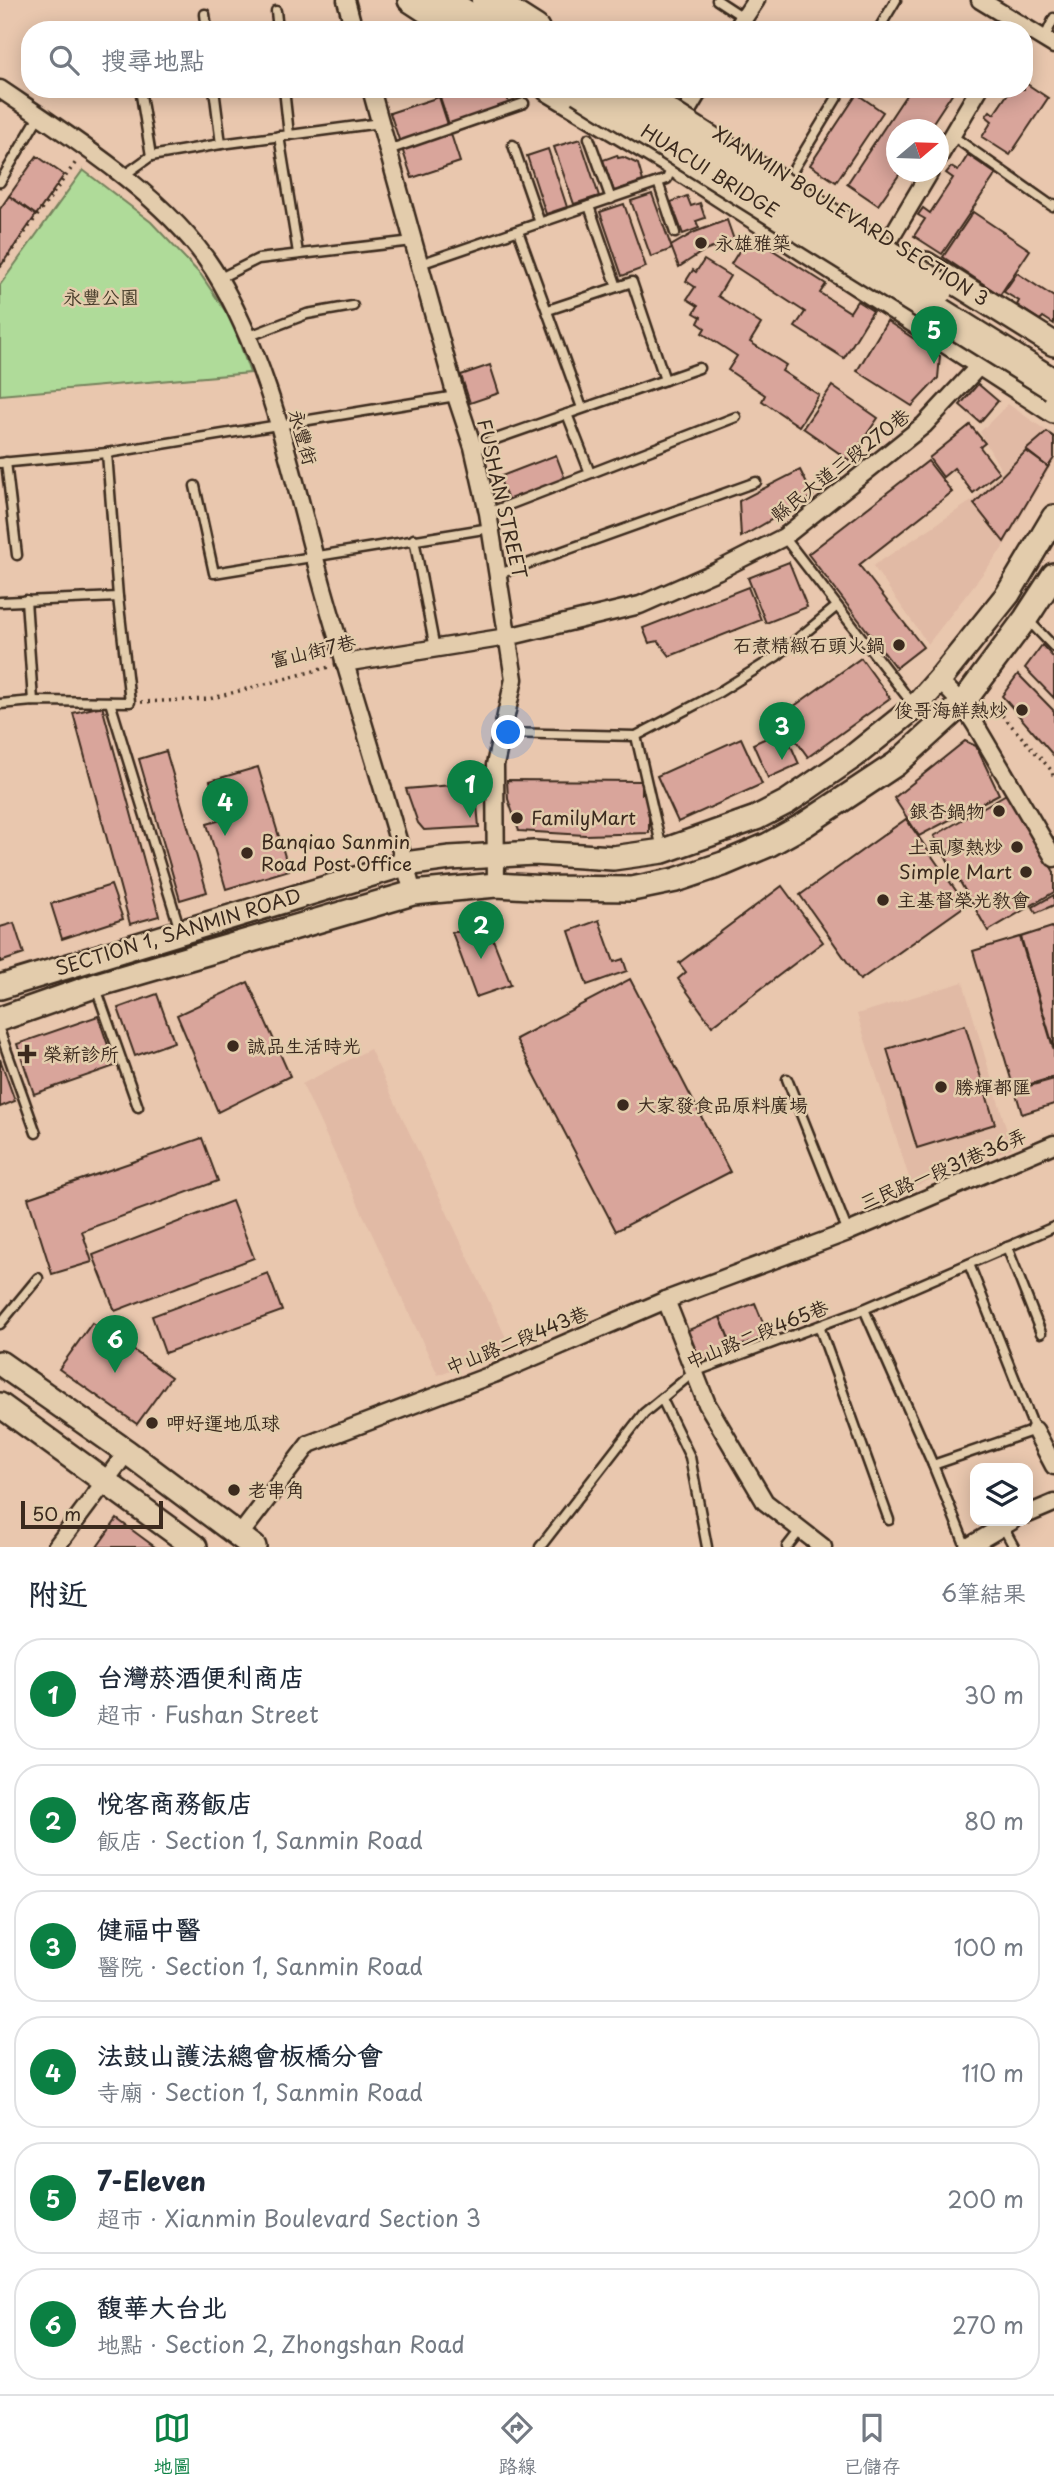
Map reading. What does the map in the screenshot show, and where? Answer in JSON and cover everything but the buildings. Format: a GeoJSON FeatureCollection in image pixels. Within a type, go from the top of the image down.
{"type":"FeatureCollection","features":[{"type":"Feature","properties":{"kind":"highway"},"geometry":{"type":"LineString","coordinates":[[441,0],[473,21]]}},
{"type":"Feature","properties":{"kind":"highway"},"geometry":{"type":"LineString","coordinates":[[487,0],[520,21]]}},
{"type":"Feature","properties":{"kind":"highway","name":"HUACUI BRIDGE"},"geometry":{"type":"LineString","coordinates":[[594,98],[1054,385]]}},
{"type":"Feature","properties":{"kind":"highway","name":"HUACUI BRIDGE"},"geometry":{"type":"LineString","coordinates":[[641,98],[1054,362]]}},
{"type":"Feature","properties":{"kind":"street"},"geometry":{"type":"LineString","coordinates":[[346,0],[352,21]]}},
{"type":"Feature","properties":{"kind":"street"},"geometry":{"type":"LineString","coordinates":[[410,0],[442,21]]}},
{"type":"Feature","properties":{"kind":"street"},"geometry":{"type":"LineString","coordinates":[[507,0],[539,21]]}},
{"type":"Feature","properties":{"kind":"street"},"geometry":{"type":"LineString","coordinates":[[742,21],[756,0]]}},
{"type":"Feature","properties":{"kind":"street"},"geometry":{"type":"LineString","coordinates":[[980,0],[1008,21]]}},
{"type":"Feature","properties":{"kind":"street"},"geometry":{"type":"LineString","coordinates":[[1033,35],[1049,42]]}},
{"type":"Feature","properties":{"kind":"street","name":"永豐街"},"geometry":{"type":"LineString","coordinates":[[0,89],[123,176],[163,208],[218,279],[247,337],[267,387],[344,663],[413,893]]}},
{"type":"Feature","properties":{"kind":"street","name":"FUSHAN STREET"},"geometry":{"type":"LineString","coordinates":[[373,98],[456,396],[473,447],[499,575],[514,679],[495,765],[496,885]]}},
{"type":"Feature","properties":{"kind":"street"},"geometry":{"type":"LineString","coordinates":[[563,98],[673,164],[1054,411]]}},
{"type":"Feature","properties":{"kind":"street","name":"XIANMIN BOULEVARD SECTION 3"},"geometry":{"type":"LineString","coordinates":[[661,98],[790,175],[889,241],[1054,344]]}},
{"type":"Feature","properties":{"kind":"street"},"geometry":{"type":"LineString","coordinates":[[673,164],[685,114],[695,98]]}},
{"type":"Feature","properties":{"kind":"street"},"geometry":{"type":"LineString","coordinates":[[949,139],[974,98]]}},
{"type":"Feature","properties":{"kind":"street"},"geometry":{"type":"LineString","coordinates":[[889,241],[924,182]]}},
{"type":"Feature","properties":{"kind":"street"},"geometry":{"type":"LineString","coordinates":[[981,364],[987,350],[998,336],[1011,327],[1033,330]]}},
{"type":"Feature","properties":{"kind":"street","name":"縣民大道三段270巷"},"geometry":{"type":"LineString","coordinates":[[507,637],[640,605],[717,571],[784,537],[924,425],[981,364]]}},
{"type":"Feature","properties":{"kind":"street","name":"SECTION 1, SANMIN ROAD"},"geometry":{"type":"LineString","coordinates":[[0,986],[405,864],[450,858],[534,853],[613,858],[663,852],[756,818],[787,802],[854,756],[915,707],[1008,594],[1054,517]]}},
{"type":"Feature","properties":{"kind":"street","name":"SECTION 1, SANMIN ROAD"},"geometry":{"type":"LineString","coordinates":[[0,1019],[95,986],[413,893],[496,885],[632,889],[676,880],[723,864],[768,845],[804,825],[896,764],[962,704],[1026,618],[1054,575]]}},
{"type":"Feature","properties":{"kind":"street","name":"富山街7巷"},"geometry":{"type":"LineString","coordinates":[[344,663],[507,637]]}},
{"type":"Feature","properties":{"kind":"street"},"geometry":{"type":"LineString","coordinates":[[939,680],[962,704],[1054,858]]}},
{"type":"Feature","properties":{"kind":"street"},"geometry":{"type":"LineString","coordinates":[[756,818],[768,845]]}},
{"type":"Feature","properties":{"kind":"street","name":"三民路一段31巷36弄"},"geometry":{"type":"LineString","coordinates":[[848,1232],[1054,1144]]}},
{"type":"Feature","properties":{"kind":"street","name":"中山路二段443巷"},"geometry":{"type":"LineString","coordinates":[[247,1542],[309,1444],[494,1374],[666,1300],[848,1232]]}},
{"type":"Feature","properties":{"kind":"street"},"geometry":{"type":"LineString","coordinates":[[666,1300],[707,1404],[765,1502],[823,1547]]}},
{"type":"Feature","properties":{"kind":"street"},"geometry":{"type":"LineString","coordinates":[[0,1363],[128,1452],[247,1542]]}},
{"type":"Feature","properties":{"kind":"street"},"geometry":{"type":"LineString","coordinates":[[0,1405],[195,1547]]}},
{"type":"Feature","properties":{"kind":"street"},"geometry":{"type":"LineString","coordinates":[[1035,1430],[1054,1466]]}},
{"type":"Feature","properties":{"kind":"street"},"geometry":{"type":"LineString","coordinates":[[56,1547],[128,1452]]}},
{"type":"Feature","properties":{"kind":"street"},"geometry":{"type":"LineString","coordinates":[[1033,1512],[1054,1503]]}},
{"type":"Feature","properties":{"kind":"street"},"geometry":{"type":"LineString","coordinates":[[967,1547],[1002,1526]]}},
{"type":"Feature","properties":{"kind":"lane"},"geometry":{"type":"LineString","coordinates":[[717,0],[737,21]]}},
{"type":"Feature","properties":{"kind":"lane"},"geometry":{"type":"LineString","coordinates":[[883,21],[896,0]]}},
{"type":"Feature","properties":{"kind":"lane"},"geometry":{"type":"LineString","coordinates":[[276,10],[277,21]]}},
{"type":"Feature","properties":{"kind":"lane"},"geometry":{"type":"LineString","coordinates":[[205,14],[206,21]]}},
{"type":"Feature","properties":{"kind":"lane"},"geometry":{"type":"LineString","coordinates":[[1049,42],[1054,18]]}},
{"type":"Feature","properties":{"kind":"lane"},"geometry":{"type":"LineString","coordinates":[[141,98],[151,156]]}},
{"type":"Feature","properties":{"kind":"lane"},"geometry":{"type":"LineString","coordinates":[[215,98],[221,144]]}},
{"type":"Feature","properties":{"kind":"lane"},"geometry":{"type":"LineString","coordinates":[[284,98],[284,135],[298,253]]}},
{"type":"Feature","properties":{"kind":"lane"},"geometry":{"type":"LineString","coordinates":[[790,175],[837,98]]}},
{"type":"Feature","properties":{"kind":"lane"},"geometry":{"type":"LineString","coordinates":[[388,150],[524,103]]}},
{"type":"Feature","properties":{"kind":"lane"},"geometry":{"type":"LineString","coordinates":[[0,182],[39,116]]}},
{"type":"Feature","properties":{"kind":"lane"},"geometry":{"type":"LineString","coordinates":[[123,176],[151,156],[380,122]]}},
{"type":"Feature","properties":{"kind":"lane"},"geometry":{"type":"LineString","coordinates":[[951,135],[1053,205]]}},
{"type":"Feature","properties":{"kind":"lane"},"geometry":{"type":"LineString","coordinates":[[589,138],[611,199]]}},
{"type":"Feature","properties":{"kind":"lane"},"geometry":{"type":"LineString","coordinates":[[513,145],[540,223]]}},
{"type":"Feature","properties":{"kind":"lane"},"geometry":{"type":"LineString","coordinates":[[419,264],[658,182],[667,178],[673,164]]}},
{"type":"Feature","properties":{"kind":"lane"},"geometry":{"type":"LineString","coordinates":[[658,182],[675,233]]}},
{"type":"Feature","properties":{"kind":"lane"},"geometry":{"type":"LineString","coordinates":[[589,206],[617,287]]}},
{"type":"Feature","properties":{"kind":"lane"},"geometry":{"type":"LineString","coordinates":[[518,231],[582,408]]}},
{"type":"Feature","properties":{"kind":"lane"},"geometry":{"type":"LineString","coordinates":[[218,279],[258,259],[413,242]]}},
{"type":"Feature","properties":{"kind":"lane"},"geometry":{"type":"LineString","coordinates":[[548,310],[632,282],[666,380]]}},
{"type":"Feature","properties":{"kind":"lane"},"geometry":{"type":"LineString","coordinates":[[247,337],[307,314],[353,306]]}},
{"type":"Feature","properties":{"kind":"lane"},"geometry":{"type":"LineString","coordinates":[[473,447],[699,368]]}},
{"type":"Feature","properties":{"kind":"lane"},"geometry":{"type":"LineString","coordinates":[[17,555],[3,462],[107,453],[456,396]]}},
{"type":"Feature","properties":{"kind":"lane"},"geometry":{"type":"LineString","coordinates":[[567,414],[590,473]]}},
{"type":"Feature","properties":{"kind":"lane"},"geometry":{"type":"LineString","coordinates":[[195,486],[214,573],[414,540],[489,521],[590,473],[736,417]]}},
{"type":"Feature","properties":{"kind":"lane"},"geometry":{"type":"LineString","coordinates":[[0,704],[33,701],[130,702],[118,597],[107,453]]}},
{"type":"Feature","properties":{"kind":"lane"},"geometry":{"type":"LineString","coordinates":[[499,575],[756,482]]}},
{"type":"Feature","properties":{"kind":"lane"},"geometry":{"type":"LineString","coordinates":[[784,537],[915,707]]}},
{"type":"Feature","properties":{"kind":"lane"},"geometry":{"type":"LineString","coordinates":[[414,540],[435,649]]}},
{"type":"Feature","properties":{"kind":"lane"},"geometry":{"type":"LineString","coordinates":[[0,602],[118,597]]}},
{"type":"Feature","properties":{"kind":"lane"},"geometry":{"type":"LineString","coordinates":[[26,600],[33,701]]}},
{"type":"Feature","properties":{"kind":"lane"},"geometry":{"type":"LineString","coordinates":[[503,733],[636,736],[716,694],[778,656],[836,607]]}},
{"type":"Feature","properties":{"kind":"lane"},"geometry":{"type":"LineString","coordinates":[[1026,618],[1054,647]]}},
{"type":"Feature","properties":{"kind":"lane"},"geometry":{"type":"LineString","coordinates":[[110,702],[180,932]]}},
{"type":"Feature","properties":{"kind":"lane"},"geometry":{"type":"LineString","coordinates":[[636,736],[663,852]]}},
{"type":"Feature","properties":{"kind":"lane"},"geometry":{"type":"LineString","coordinates":[[95,986],[138,1107]]}},
{"type":"Feature","properties":{"kind":"lane"},"geometry":{"type":"LineString","coordinates":[[0,1032],[36,1133]]}},
{"type":"Feature","properties":{"kind":"lane"},"geometry":{"type":"LineString","coordinates":[[787,1079],[848,1232]]}},
{"type":"Feature","properties":{"kind":"lane","name":"中山路二段465巷"},"geometry":{"type":"LineString","coordinates":[[540,1547],[644,1413],[694,1372],[864,1309],[1054,1227]]}},
{"type":"Feature","properties":{"kind":"lane"},"geometry":{"type":"LineString","coordinates":[[1007,1247],[1041,1334]]}},
{"type":"Feature","properties":{"kind":"lane"},"geometry":{"type":"LineString","coordinates":[[933,1465],[1035,1430],[969,1264]]}},
{"type":"Feature","properties":{"kind":"lane"},"geometry":{"type":"LineString","coordinates":[[0,1324],[38,1279]]}},
{"type":"Feature","properties":{"kind":"lane"},"geometry":{"type":"LineString","coordinates":[[864,1309],[967,1547]]}},
{"type":"Feature","properties":{"kind":"lane"},"geometry":{"type":"LineString","coordinates":[[819,1326],[889,1520]]}},
{"type":"Feature","properties":{"kind":"lane"},"geometry":{"type":"LineString","coordinates":[[662,1398],[690,1457],[707,1547]]}},
{"type":"Feature","properties":{"kind":"lane"},"geometry":{"type":"LineString","coordinates":[[1008,1526],[1014,1547]]}},
{"type":"Feature","properties":{"kind":"lane"},"geometry":{"type":"LineString","coordinates":[[788,1547],[801,1529]]}},
{"type":"Feature","properties":{"kind":"path"},"geometry":{"type":"LineString","coordinates":[[0,267],[85,149]]}},
{"type":"Feature","properties":{"kind":"path","name":"富山街7巷"},"geometry":{"type":"LineString","coordinates":[[130,702],[209,699],[344,663]]}},
{"type":"Feature","properties":{"kind":"path"},"geometry":{"type":"LineString","coordinates":[[993,705],[1052,771],[1054,780]]}},
{"type":"Feature","properties":{"kind":"shaded area"},"geometry":{"type":"Polygon","coordinates":[[[1008,404],[1054,436],[1054,461],[1002,549],[928,644],[873,566],[973,500],[1002,472],[980,432],[1008,404]]]}},
{"type":"Feature","properties":{"kind":"shaded area"},"geometry":{"type":"Polygon","coordinates":[[[963,982],[1012,1148],[912,1187],[857,1014],[963,982]]]}},
{"type":"Feature","properties":{"kind":"shaded area"},"geometry":{"type":"Polygon","coordinates":[[[370,1049],[510,1346],[438,1375],[302,1084],[370,1049]]]}},
{"type":"Feature","properties":{"kind":"green space","name":"永豐公園"},"geometry":{"type":"Polygon","coordinates":[[[83,170],[151,222],[201,275],[232,321],[250,373],[0,395],[0,285],[83,170]]]}},
{"type":"Feature","properties":{"kind":"place","name":"永雄雅築"},"geometry":{"type":"Point","coordinates":[701,243]}},
{"type":"Feature","properties":{"kind":"place","name":"7-Eleven"},"geometry":{"type":"Point","coordinates":[934,364]}},
{"type":"Feature","properties":{"kind":"place","name":"石煮精緻石頭火鍋"},"geometry":{"type":"Point","coordinates":[899,645]}},
{"type":"Feature","properties":{"kind":"place","name":"俊哥海鮮熱炒"},"geometry":{"type":"Point","coordinates":[1022,710]}},
{"type":"Feature","properties":{"kind":"place","name":"健福中醫"},"geometry":{"type":"Point","coordinates":[782,760]}},
{"type":"Feature","properties":{"kind":"place","name":"銀杏鍋物"},"geometry":{"type":"Point","coordinates":[999,811]}},
{"type":"Feature","properties":{"kind":"place","name":"台灣菸酒便利商店"},"geometry":{"type":"Point","coordinates":[470,818]}},
{"type":"Feature","properties":{"kind":"place","name":"FamilyMart"},"geometry":{"type":"Point","coordinates":[517,818]}},
{"type":"Feature","properties":{"kind":"place","name":"法鼓山護法總會板橋分會"},"geometry":{"type":"Point","coordinates":[225,836]}},
{"type":"Feature","properties":{"kind":"place","name":"土虱廖熱炒"},"geometry":{"type":"Point","coordinates":[1017,847]}},
{"type":"Feature","properties":{"kind":"place","name":"Banqiao Sanmin Road Post Office"},"geometry":{"type":"Point","coordinates":[247,853]}},
{"type":"Feature","properties":{"kind":"place","name":"Simple Mart"},"geometry":{"type":"Point","coordinates":[1026,872]}},
{"type":"Feature","properties":{"kind":"place","name":"主基督榮光教會"},"geometry":{"type":"Point","coordinates":[883,900]}},
{"type":"Feature","properties":{"kind":"place","name":"悅客商務飯店"},"geometry":{"type":"Point","coordinates":[481,959]}},
{"type":"Feature","properties":{"kind":"place","name":"誠品生活時光"},"geometry":{"type":"Point","coordinates":[233,1046]}},
{"type":"Feature","properties":{"kind":"place","name":"榮新診所"},"geometry":{"type":"Point","coordinates":[27,1054]}},
{"type":"Feature","properties":{"kind":"place","name":"勝輝都匯"},"geometry":{"type":"Point","coordinates":[941,1087]}},
{"type":"Feature","properties":{"kind":"place","name":"大家發食品原料廣場"},"geometry":{"type":"Point","coordinates":[623,1105]}},
{"type":"Feature","properties":{"kind":"place","name":"馥華大台北"},"geometry":{"type":"Point","coordinates":[115,1373]}},
{"type":"Feature","properties":{"kind":"place","name":"呷好運地瓜球"},"geometry":{"type":"Point","coordinates":[152,1423]}},
{"type":"Feature","properties":{"kind":"place","name":"老串角"},"geometry":{"type":"Point","coordinates":[234,1490]}}]}
